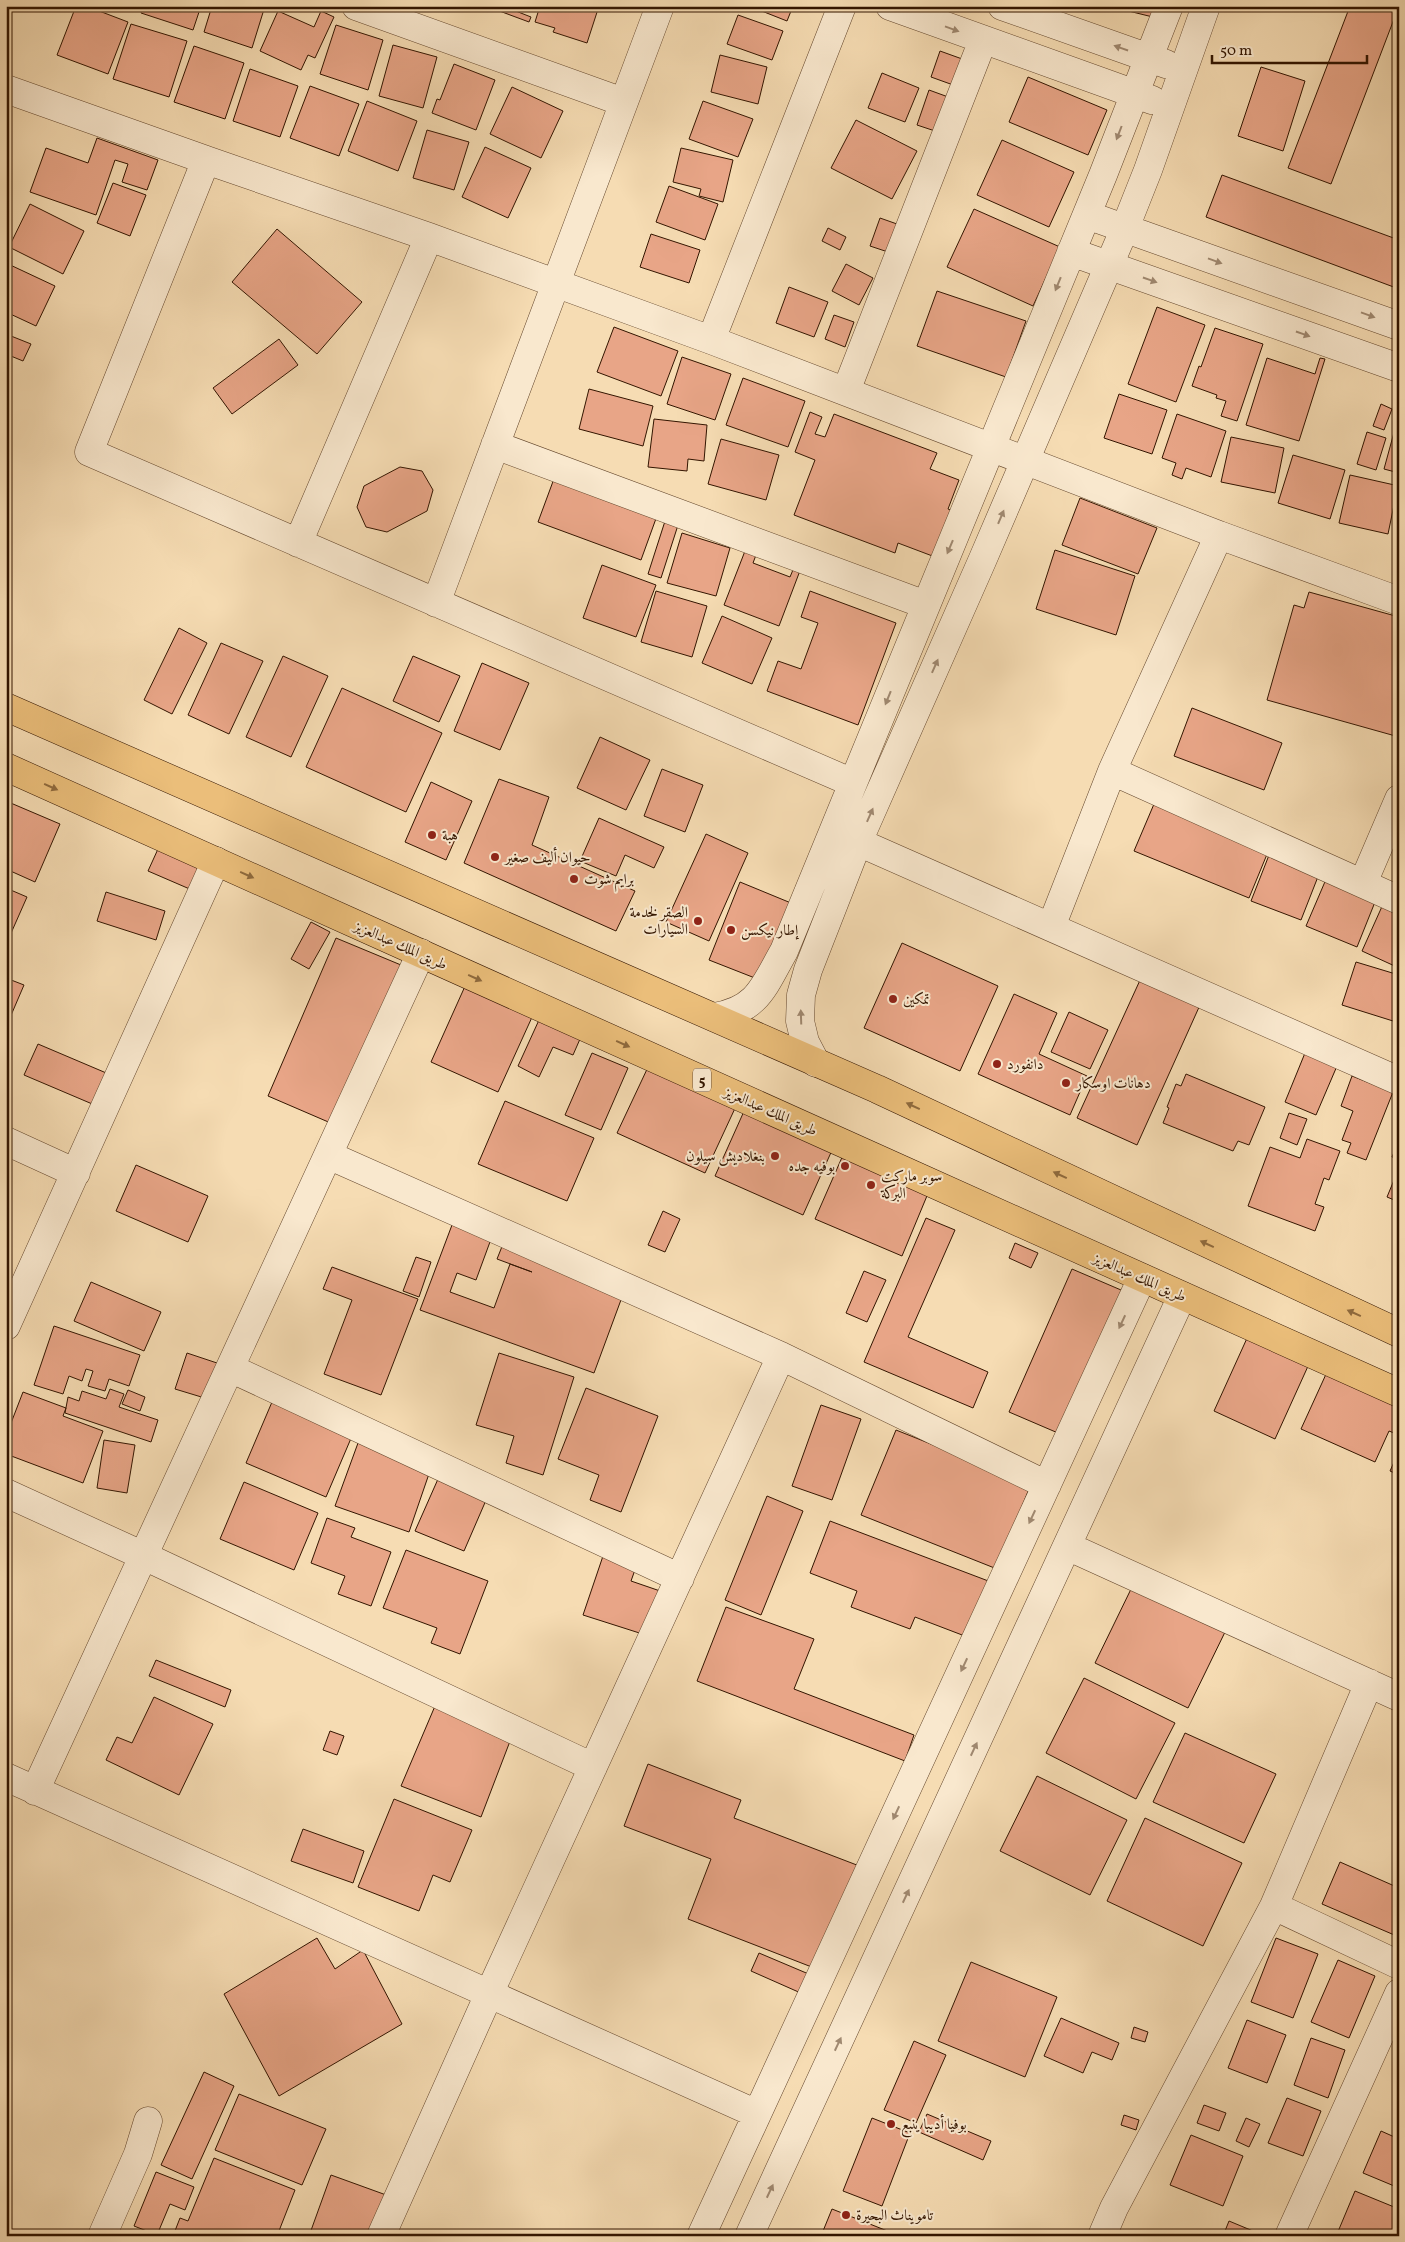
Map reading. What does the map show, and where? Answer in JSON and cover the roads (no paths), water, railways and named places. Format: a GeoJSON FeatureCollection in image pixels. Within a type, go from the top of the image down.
{"type":"FeatureCollection","features":[{"type":"Feature","properties":{"kind":"highway"},"geometry":{"type":"LineString","coordinates":[[6,707],[816,1063],[1399,1333]]}},
{"type":"Feature","properties":{"kind":"highway","name":"طريق الملك عبدالعزيز"},"geometry":{"type":"LineString","coordinates":[[6,767],[1399,1393]]}},
{"type":"Feature","properties":{"kind":"street"},"geometry":{"type":"LineString","coordinates":[[356,6],[623,102]]}},
{"type":"Feature","properties":{"kind":"street"},"geometry":{"type":"LineString","coordinates":[[436,603],[660,6]]}},
{"type":"Feature","properties":{"kind":"street"},"geometry":{"type":"LineString","coordinates":[[711,340],[842,6]]}},
{"type":"Feature","properties":{"kind":"street"},"geometry":{"type":"LineString","coordinates":[[890,6],[1171,107]]}},
{"type":"Feature","properties":{"kind":"street"},"geometry":{"type":"LineString","coordinates":[[1002,6],[1184,70]]}},
{"type":"Feature","properties":{"kind":"street"},"geometry":{"type":"LineString","coordinates":[[714,1018],[730,1015],[753,1002],[784,951],[1087,215],[1168,6]]}},
{"type":"Feature","properties":{"kind":"street"},"geometry":{"type":"LineString","coordinates":[[816,1063],[805,1042],[800,1021],[801,995],[804,983],[858,842],[1026,460],[1125,228],[1171,107],[1206,6]]}},
{"type":"Feature","properties":{"kind":"street"},"geometry":{"type":"LineString","coordinates":[[846,391],[984,40]]}},
{"type":"Feature","properties":{"kind":"street"},"geometry":{"type":"LineString","coordinates":[[6,90],[429,237],[711,340],[1219,535],[1399,601]]}},
{"type":"Feature","properties":{"kind":"street"},"geometry":{"type":"LineString","coordinates":[[206,160],[89,452],[852,783]]}},
{"type":"Feature","properties":{"kind":"street"},"geometry":{"type":"LineString","coordinates":[[1087,215],[1399,326]]}},
{"type":"Feature","properties":{"kind":"street"},"geometry":{"type":"LineString","coordinates":[[298,543],[429,237]]}},
{"type":"Feature","properties":{"kind":"street"},"geometry":{"type":"LineString","coordinates":[[1071,252],[1399,368]]}},
{"type":"Feature","properties":{"kind":"street"},"geometry":{"type":"LineString","coordinates":[[495,444],[926,605]]}},
{"type":"Feature","properties":{"kind":"street"},"geometry":{"type":"LineString","coordinates":[[1051,927],[1112,771],[1219,535]]}},
{"type":"Feature","properties":{"kind":"street"},"geometry":{"type":"LineString","coordinates":[[1112,771],[1399,900]]}},
{"type":"Feature","properties":{"kind":"street"},"geometry":{"type":"LineString","coordinates":[[1363,884],[1399,799]]}},
{"type":"Feature","properties":{"kind":"street"},"geometry":{"type":"LineString","coordinates":[[858,842],[1399,1082]]}},
{"type":"Feature","properties":{"kind":"street"},"geometry":{"type":"LineString","coordinates":[[6,1326],[216,861]]}},
{"type":"Feature","properties":{"kind":"street"},"geometry":{"type":"LineString","coordinates":[[36,1791],[421,953]]}},
{"type":"Feature","properties":{"kind":"street"},"geometry":{"type":"LineString","coordinates":[[774,968],[804,983]]}},
{"type":"Feature","properties":{"kind":"street"},"geometry":{"type":"LineString","coordinates":[[6,1141],[76,1172]]}},
{"type":"Feature","properties":{"kind":"street"},"geometry":{"type":"LineString","coordinates":[[328,1155],[781,1356],[1047,1485]]}},
{"type":"Feature","properties":{"kind":"street"},"geometry":{"type":"LineString","coordinates":[[701,2236],[1142,1278]]}},
{"type":"Feature","properties":{"kind":"street"},"geometry":{"type":"LineString","coordinates":[[749,2236],[1182,1296]]}},
{"type":"Feature","properties":{"kind":"street"},"geometry":{"type":"LineString","coordinates":[[381,2236],[489,1994],[781,1356]]}},
{"type":"Feature","properties":{"kind":"street"},"geometry":{"type":"LineString","coordinates":[[230,1368],[680,1578]]}},
{"type":"Feature","properties":{"kind":"street"},"geometry":{"type":"LineString","coordinates":[[6,1493],[593,1767]]}},
{"type":"Feature","properties":{"kind":"street"},"geometry":{"type":"LineString","coordinates":[[1067,1546],[1399,1697]]}},
{"type":"Feature","properties":{"kind":"street"},"geometry":{"type":"LineString","coordinates":[[1102,2236],[1114,2208],[1274,1906],[1369,1684]]}},
{"type":"Feature","properties":{"kind":"street"},"geometry":{"type":"LineString","coordinates":[[6,1778],[757,2114]]}},
{"type":"Feature","properties":{"kind":"street"},"geometry":{"type":"LineString","coordinates":[[1274,1906],[1399,1965]]}},
{"type":"Feature","properties":{"kind":"street"},"geometry":{"type":"LineString","coordinates":[[1289,2236],[1399,1993]]}},
{"type":"Feature","properties":{"kind":"street"},"geometry":{"type":"LineString","coordinates":[[102,2236],[138,2154],[148,2121]]}},
{"type":"Feature","properties":{"kind":"place","name":"هبة"},"geometry":{"type":"Point","coordinates":[432,835]}},
{"type":"Feature","properties":{"kind":"place","name":"حيوان أليف صغير"},"geometry":{"type":"Point","coordinates":[495,857]}},
{"type":"Feature","properties":{"kind":"place","name":"برايم شوت"},"geometry":{"type":"Point","coordinates":[574,879]}},
{"type":"Feature","properties":{"kind":"place","name":"الصقر لخدمة السيارات"},"geometry":{"type":"Point","coordinates":[698,921]}},
{"type":"Feature","properties":{"kind":"place","name":"إطار نيكسن"},"geometry":{"type":"Point","coordinates":[731,930]}},
{"type":"Feature","properties":{"kind":"place","name":"تمكين"},"geometry":{"type":"Point","coordinates":[893,999]}},
{"type":"Feature","properties":{"kind":"place","name":"دانفورد"},"geometry":{"type":"Point","coordinates":[997,1064]}},
{"type":"Feature","properties":{"kind":"place","name":"دهانات اوسكار"},"geometry":{"type":"Point","coordinates":[1066,1083]}},
{"type":"Feature","properties":{"kind":"place","name":"بنغلاديش سيلون"},"geometry":{"type":"Point","coordinates":[775,1156]}},
{"type":"Feature","properties":{"kind":"place","name":"بوفيه جده"},"geometry":{"type":"Point","coordinates":[845,1166]}},
{"type":"Feature","properties":{"kind":"place","name":"سوبر ماركت البركة"},"geometry":{"type":"Point","coordinates":[871,1185]}},
{"type":"Feature","properties":{"kind":"place","name":"بوفيا أديبا ينبع"},"geometry":{"type":"Point","coordinates":[891,2124]}},
{"type":"Feature","properties":{"kind":"place","name":"تامويناث البحيرة"},"geometry":{"type":"Point","coordinates":[846,2215]}}]}
